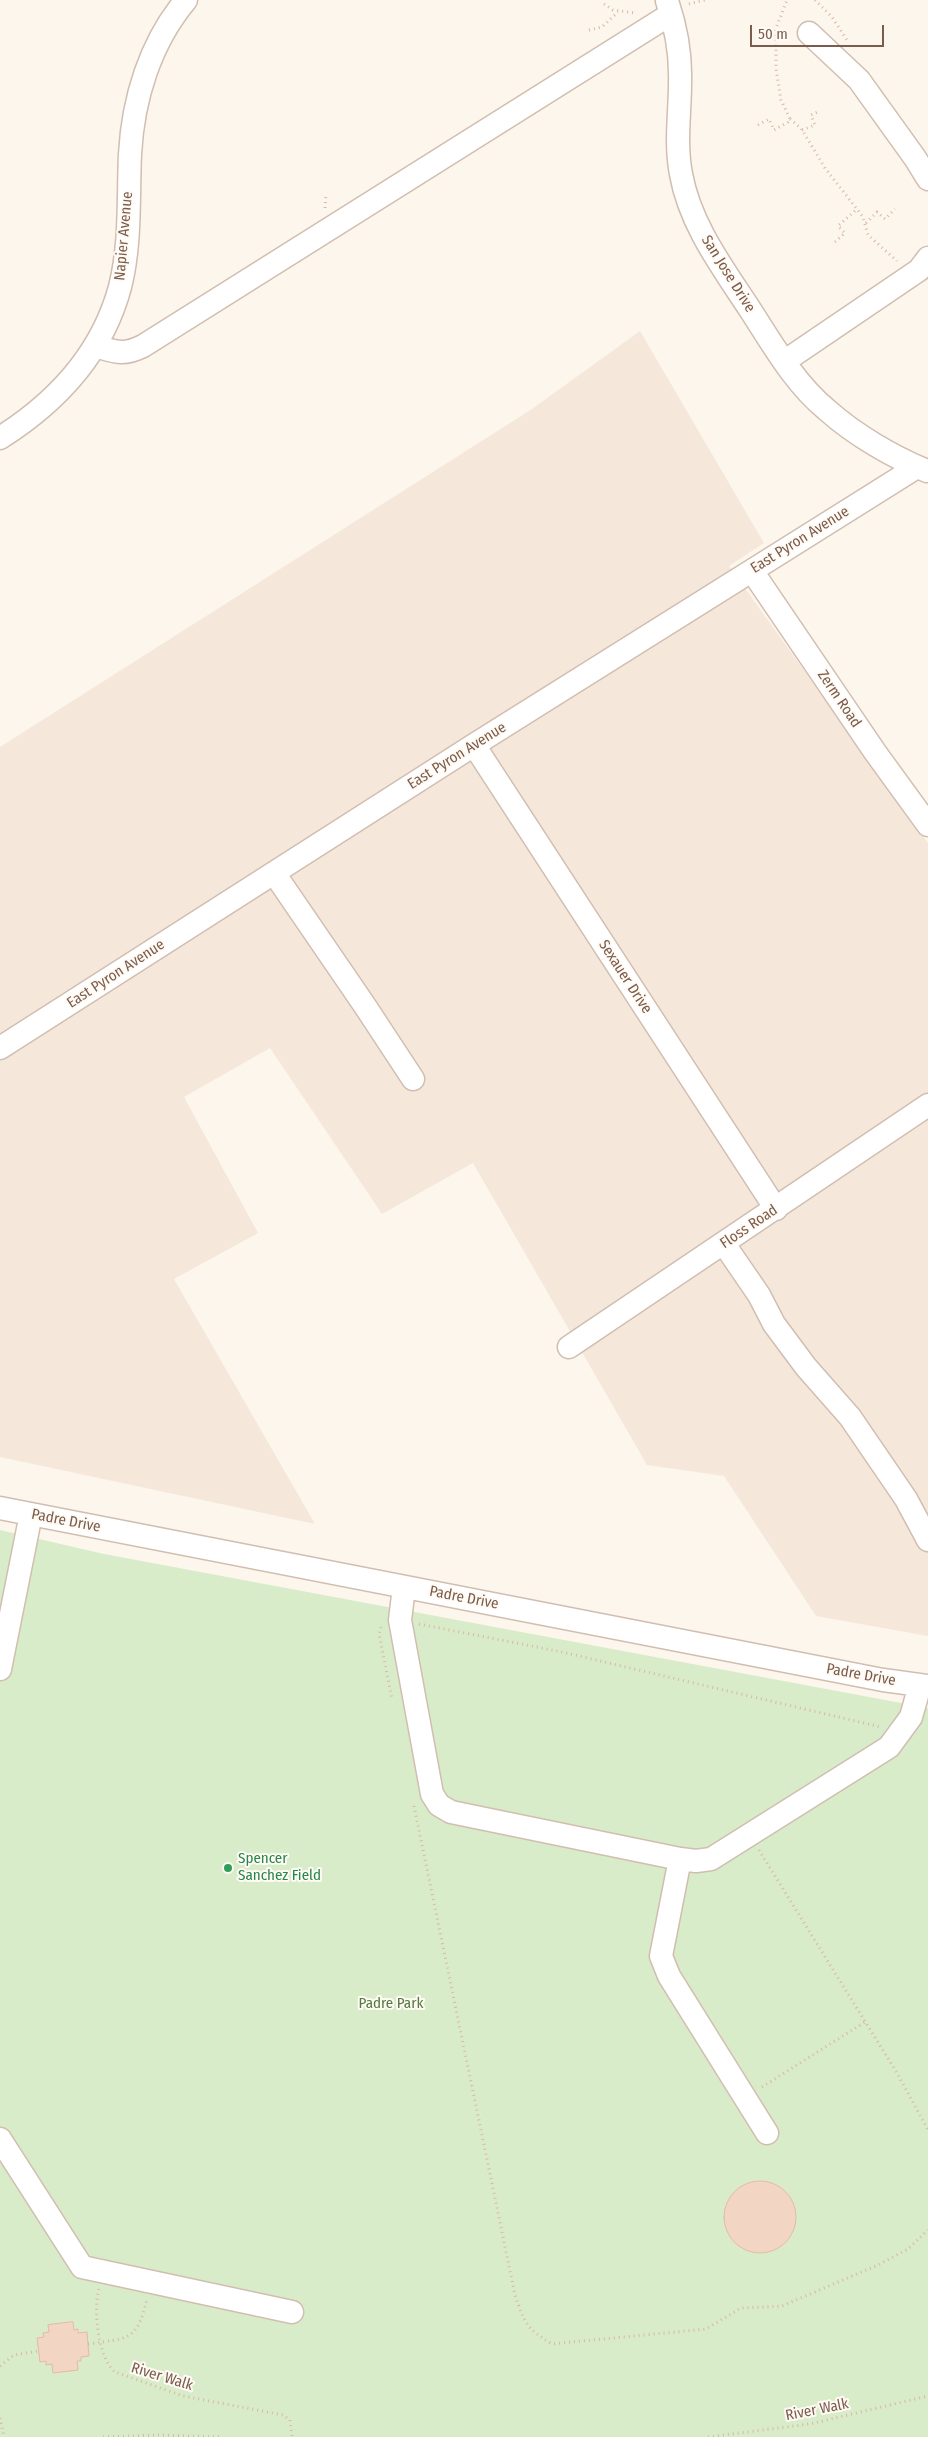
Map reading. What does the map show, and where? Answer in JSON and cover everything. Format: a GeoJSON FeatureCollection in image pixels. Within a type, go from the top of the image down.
{"type":"FeatureCollection","features":[{"type":"Feature","properties":{"kind":"street","name":"Napier Avenue"},"geometry":{"type":"LineString","coordinates":[[0,438],[42,409],[71,380],[95,346],[113,309],[124,263],[128,233],[130,153],[134,114],[149,62],[162,37],[186,0]]}},
{"type":"Feature","properties":{"kind":"street"},"geometry":{"type":"LineString","coordinates":[[95,346],[118,353],[129,353],[143,346],[647,29],[675,6]]}},
{"type":"Feature","properties":{"kind":"street","name":"San Jose Drive"},"geometry":{"type":"LineString","coordinates":[[675,6],[680,59],[678,147],[686,195],[708,244],[807,391],[826,410],[873,442],[924,469]]}},
{"type":"Feature","properties":{"kind":"street"},"geometry":{"type":"LineString","coordinates":[[808,33],[859,80],[915,158],[928,180]]}},
{"type":"Feature","properties":{"kind":"street"},"geometry":{"type":"LineString","coordinates":[[785,361],[912,275],[928,258]]}},
{"type":"Feature","properties":{"kind":"street","name":"East Pyron Avenue"},"geometry":{"type":"LineString","coordinates":[[0,1048],[474,745],[752,571],[924,469]]}},
{"type":"Feature","properties":{"kind":"street","name":"Zerm Road"},"geometry":{"type":"LineString","coordinates":[[752,571],[875,752],[928,825]]}},
{"type":"Feature","properties":{"kind":"street","name":"Sexauer Drive"},"geometry":{"type":"LineString","coordinates":[[474,745],[776,1209]]}},
{"type":"Feature","properties":{"kind":"street"},"geometry":{"type":"LineString","coordinates":[[274,873],[413,1079]]}},
{"type":"Feature","properties":{"kind":"street","name":"Floss Road"},"geometry":{"type":"LineString","coordinates":[[569,1347],[928,1105]]}},
{"type":"Feature","properties":{"kind":"street"},"geometry":{"type":"LineString","coordinates":[[724,1244],[759,1295],[774,1324],[806,1367],[850,1417],[906,1499],[928,1540]]}},
{"type":"Feature","properties":{"kind":"street","name":"Padre Drive"},"geometry":{"type":"LineString","coordinates":[[0,1508],[882,1680],[924,1685]]}},
{"type":"Feature","properties":{"kind":"street"},"geometry":{"type":"LineString","coordinates":[[0,1669],[31,1514]]}},
{"type":"Feature","properties":{"kind":"street"},"geometry":{"type":"LineString","coordinates":[[404,1587],[400,1620],[432,1794],[439,1805],[452,1812],[680,1859],[696,1861],[711,1859],[889,1747],[911,1717],[924,1685]]}},
{"type":"Feature","properties":{"kind":"street"},"geometry":{"type":"LineString","coordinates":[[680,1859],[661,1956],[669,1976],[744,2099],[768,2133]]}},
{"type":"Feature","properties":{"kind":"street"},"geometry":{"type":"LineString","coordinates":[[1,2142],[82,2267],[292,2312]]}},
{"type":"Feature","properties":{"kind":"path"},"geometry":{"type":"LineString","coordinates":[[675,6],[705,0]]}},
{"type":"Feature","properties":{"kind":"path"},"geometry":{"type":"LineString","coordinates":[[787,0],[776,28],[776,70],[781,100],[790,119],[802,130],[825,168],[866,223],[868,235],[887,255],[904,265],[912,275]]}},
{"type":"Feature","properties":{"kind":"path"},"geometry":{"type":"LineString","coordinates":[[604,4],[618,11],[638,14],[647,29]]}},
{"type":"Feature","properties":{"kind":"path"},"geometry":{"type":"LineString","coordinates":[[589,30],[602,27],[618,11]]}},
{"type":"Feature","properties":{"kind":"path"},"geometry":{"type":"LineString","coordinates":[[802,130],[815,125],[811,115],[820,111]]}},
{"type":"Feature","properties":{"kind":"path"},"geometry":{"type":"LineString","coordinates":[[758,125],[769,120],[774,130],[790,119]]}},
{"type":"Feature","properties":{"kind":"path"},"geometry":{"type":"LineString","coordinates":[[866,223],[877,212],[885,219],[895,209]]}},
{"type":"Feature","properties":{"kind":"path"},"geometry":{"type":"LineString","coordinates":[[835,242],[845,233],[838,226],[856,210]]}},
{"type":"Feature","properties":{"kind":"path"},"geometry":{"type":"LineString","coordinates":[[393,1702],[379,1634],[382,1625],[388,1618],[562,1652],[901,1732]]}},
{"type":"Feature","properties":{"kind":"path"},"geometry":{"type":"LineString","coordinates":[[413,1799],[515,2295],[524,2322],[534,2332],[552,2344],[706,2328],[741,2308],[782,2306],[847,2279],[908,2249],[928,2230]]}},
{"type":"Feature","properties":{"kind":"path"},"geometry":{"type":"LineString","coordinates":[[750,1834],[865,2022],[928,2130]]}},
{"type":"Feature","properties":{"kind":"path"},"geometry":{"type":"LineString","coordinates":[[744,2099],[865,2022]]}},
{"type":"Feature","properties":{"kind":"path","name":"River Walk"},"geometry":{"type":"LineString","coordinates":[[104,2272],[96,2304],[103,2355],[108,2366],[120,2375],[208,2402],[282,2414],[290,2420],[292,2437]]}},
{"type":"Feature","properties":{"kind":"path"},"geometry":{"type":"LineString","coordinates":[[88,2344],[125,2338],[134,2332],[142,2321],[151,2281]]}},
{"type":"Feature","properties":{"kind":"path"},"geometry":{"type":"LineString","coordinates":[[0,2366],[14,2355],[38,2352]]}},
{"type":"Feature","properties":{"kind":"path","name":"River Walk"},"geometry":{"type":"LineString","coordinates":[[708,2437],[810,2424],[928,2396]]}},
{"type":"Feature","properties":{"kind":"path"},"geometry":{"type":"LineString","coordinates":[[0,2418],[4,2437]]}},
{"type":"Feature","properties":{"kind":"path"},"geometry":{"type":"LineString","coordinates":[[103,2437],[167,2435],[223,2437]]}},
{"type":"Feature","properties":{"kind":"shaded area"},"geometry":{"type":"Polygon","coordinates":[[[640,331],[764,543],[729,566],[928,843],[928,1636],[816,1616],[724,1476],[647,1465],[473,1163],[382,1214],[270,1048],[184,1097],[258,1233],[174,1279],[315,1524],[0,1457],[0,747],[532,409],[640,331]]]}},
{"type":"Feature","properties":{"kind":"green space","name":"Padre Park"},"geometry":{"type":"Polygon","coordinates":[[[0,1530],[104,1554],[928,1708],[928,2437],[0,2437],[0,1530]]]}},
{"type":"Feature","properties":{"kind":"building"},"geometry":{"type":"Polygon","coordinates":[[[760,2181],[780,2187],[790,2197],[796,2217],[790,2237],[780,2247],[760,2253],[740,2247],[730,2237],[724,2217],[730,2197],[740,2187],[760,2181]]]}},
{"type":"Feature","properties":{"kind":"building"},"geometry":{"type":"Polygon","coordinates":[[[73,2322],[74,2330],[78,2329],[78,2333],[87,2332],[89,2356],[81,2357],[81,2361],[77,2361],[78,2370],[53,2373],[52,2364],[46,2365],[46,2361],[40,2362],[37,2338],[44,2337],[43,2333],[49,2332],[48,2325],[73,2322]]]}},
{"type":"Feature","properties":{"kind":"place","name":"Spencer Sanchez Field"},"geometry":{"type":"Point","coordinates":[228,1868]}}]}
